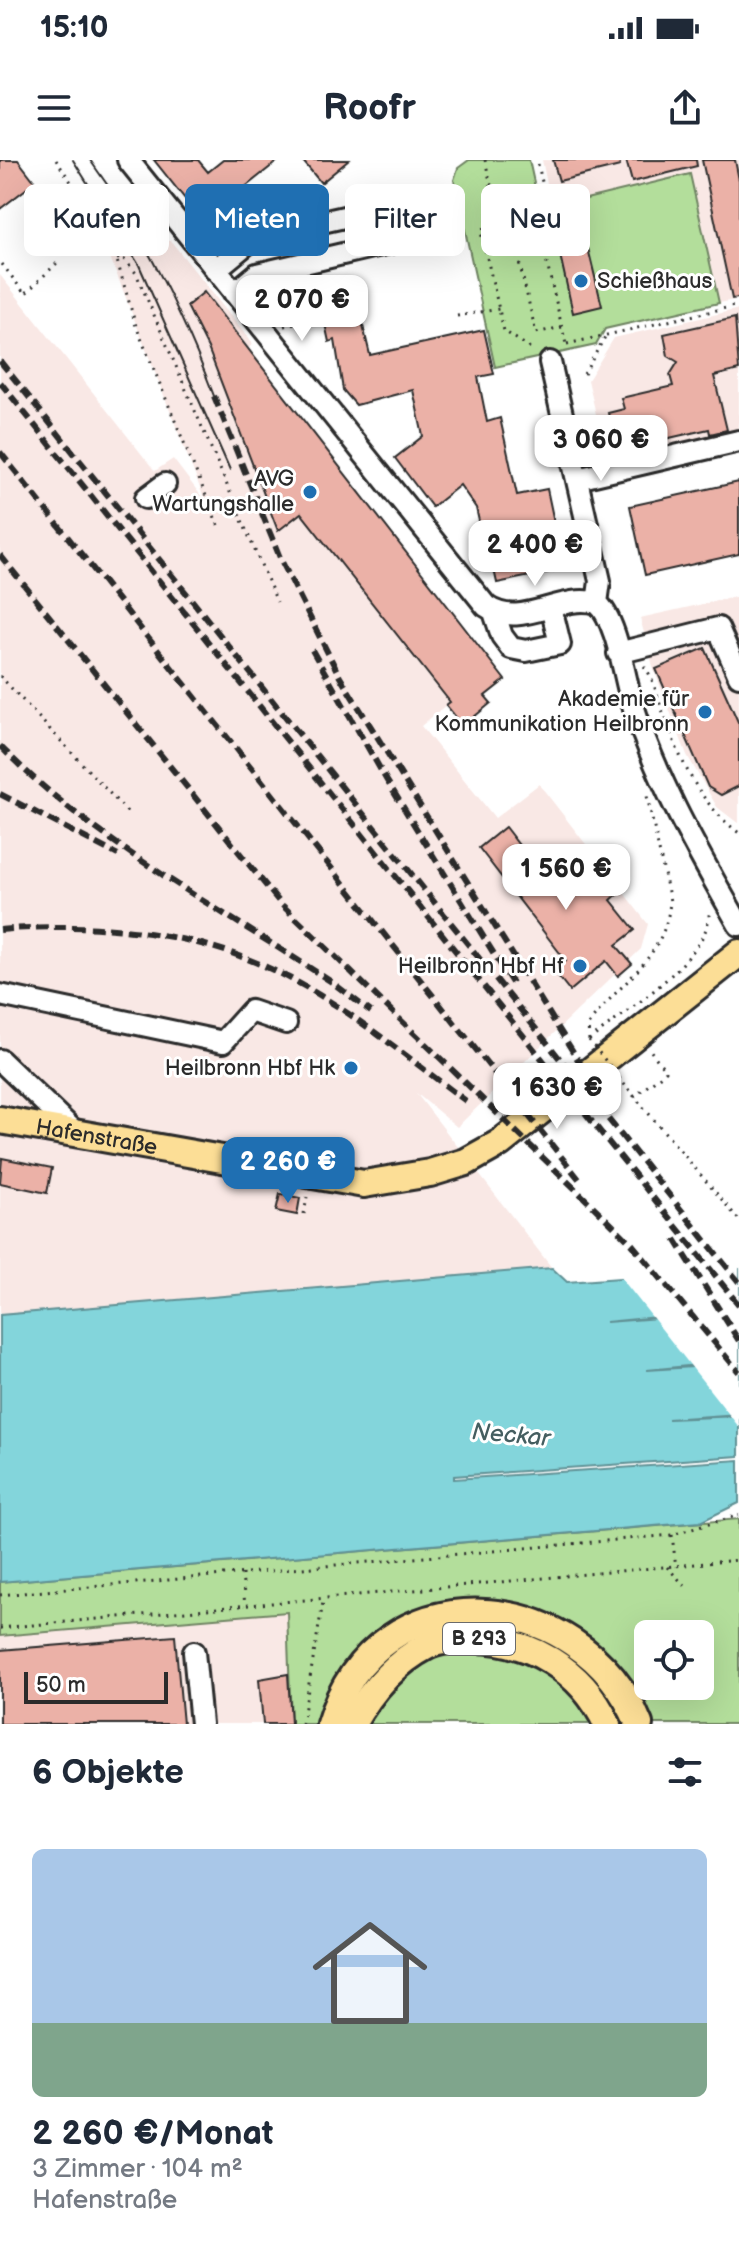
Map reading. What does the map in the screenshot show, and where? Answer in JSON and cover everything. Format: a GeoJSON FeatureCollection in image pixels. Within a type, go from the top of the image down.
{"type":"FeatureCollection","features":[{"type":"Feature","properties":{"kind":"main road","name":"Hafenstraße"},"geometry":{"type":"LineString","coordinates":[[0,1120],[74,1131],[151,1149],[364,1184],[430,1173],[466,1162],[500,1143],[739,953]]}},
{"type":"Feature","properties":{"kind":"main road"},"geometry":{"type":"LineString","coordinates":[[330,1724],[336,1704],[377,1648],[408,1628],[469,1610],[536,1621],[567,1636],[613,1678],[639,1724]]}},
{"type":"Feature","properties":{"kind":"main road","name":"B 293"},"geometry":{"type":"LineString","coordinates":[[352,1724],[385,1675],[429,1645],[482,1639],[517,1644],[550,1658],[579,1683],[607,1724]]}},
{"type":"Feature","properties":{"kind":"street"},"geometry":{"type":"LineString","coordinates":[[128,160],[494,612],[502,636],[511,648],[526,651],[560,644],[551,607]]}},
{"type":"Feature","properties":{"kind":"street"},"geometry":{"type":"LineString","coordinates":[[215,270],[255,237],[429,198],[437,232],[257,274],[234,293]]}},
{"type":"Feature","properties":{"kind":"street"},"geometry":{"type":"LineString","coordinates":[[549,355],[600,581],[597,603]]}},
{"type":"Feature","properties":{"kind":"street"},"geometry":{"type":"LineString","coordinates":[[577,479],[739,441]]}},
{"type":"Feature","properties":{"kind":"street"},"geometry":{"type":"LineString","coordinates":[[146,498],[165,484]]}},
{"type":"Feature","properties":{"kind":"street"},"geometry":{"type":"LineString","coordinates":[[494,612],[518,615],[584,601],[597,603],[608,616],[636,716],[657,766],[739,925]]}},
{"type":"Feature","properties":{"kind":"street"},"geometry":{"type":"LineString","coordinates":[[618,653],[718,628],[739,676]]}},
{"type":"Feature","properties":{"kind":"street"},"geometry":{"type":"LineString","coordinates":[[0,995],[223,1042],[251,1011],[286,1023]]}},
{"type":"Feature","properties":{"kind":"street"},"geometry":{"type":"LineString","coordinates":[[0,1060],[74,1131]]}},
{"type":"Feature","properties":{"kind":"street"},"geometry":{"type":"LineString","coordinates":[[194,1652],[201,1724]]}},
{"type":"Feature","properties":{"kind":"path"},"geometry":{"type":"LineString","coordinates":[[56,160],[103,226],[136,326],[218,525]]}},
{"type":"Feature","properties":{"kind":"path"},"geometry":{"type":"LineString","coordinates":[[485,160],[491,184]]}},
{"type":"Feature","properties":{"kind":"path"},"geometry":{"type":"LineString","coordinates":[[537,160],[542,184]]}},
{"type":"Feature","properties":{"kind":"path"},"geometry":{"type":"LineString","coordinates":[[487,256],[504,331],[534,351],[549,355],[566,344],[739,305]]}},
{"type":"Feature","properties":{"kind":"path"},"geometry":{"type":"LineString","coordinates":[[518,256],[536,333],[562,327]]}},
{"type":"Feature","properties":{"kind":"path"},"geometry":{"type":"LineString","coordinates":[[545,256],[566,344]]}},
{"type":"Feature","properties":{"kind":"path"},"geometry":{"type":"LineString","coordinates":[[116,259],[122,257],[136,273],[277,602]]}},
{"type":"Feature","properties":{"kind":"path"},"geometry":{"type":"LineString","coordinates":[[1,265],[25,294],[58,262]]}},
{"type":"Feature","properties":{"kind":"path"},"geometry":{"type":"LineString","coordinates":[[457,316],[499,309]]}},
{"type":"Feature","properties":{"kind":"path"},"geometry":{"type":"LineString","coordinates":[[280,327],[324,318]]}},
{"type":"Feature","properties":{"kind":"path"},"geometry":{"type":"LineString","coordinates":[[584,374],[606,335]]}},
{"type":"Feature","properties":{"kind":"path"},"geometry":{"type":"LineString","coordinates":[[618,653],[638,660],[647,669],[680,758],[697,790],[712,811],[739,833]]}},
{"type":"Feature","properties":{"kind":"path"},"geometry":{"type":"LineString","coordinates":[[0,676],[130,815]]}},
{"type":"Feature","properties":{"kind":"path"},"geometry":{"type":"LineString","coordinates":[[657,766],[647,788],[648,805],[670,901],[668,918],[664,934],[648,961],[588,1025],[589,1040],[739,1220]]}},
{"type":"Feature","properties":{"kind":"path"},"geometry":{"type":"LineString","coordinates":[[589,1040],[692,955],[710,925],[709,911],[726,903]]}},
{"type":"Feature","properties":{"kind":"path"},"geometry":{"type":"LineString","coordinates":[[634,1097],[666,1071],[649,1047],[655,1042]]}},
{"type":"Feature","properties":{"kind":"path"},"geometry":{"type":"LineString","coordinates":[[612,1074],[624,1065]]}},
{"type":"Feature","properties":{"kind":"path"},"geometry":{"type":"LineString","coordinates":[[294,1195],[315,1199]]}},
{"type":"Feature","properties":{"kind":"path"},"geometry":{"type":"LineString","coordinates":[[304,1214],[307,1197]]}},
{"type":"Feature","properties":{"kind":"path"},"geometry":{"type":"LineString","coordinates":[[0,1595],[672,1535],[739,1515]]}},
{"type":"Feature","properties":{"kind":"path"},"geometry":{"type":"LineString","coordinates":[[672,1535],[676,1567]]}},
{"type":"Feature","properties":{"kind":"path"},"geometry":{"type":"LineString","coordinates":[[0,1628],[739,1560]]}},
{"type":"Feature","properties":{"kind":"path"},"geometry":{"type":"LineString","coordinates":[[667,1567],[689,1590]]}},
{"type":"Feature","properties":{"kind":"path"},"geometry":{"type":"LineString","coordinates":[[242,1574],[245,1607]]}},
{"type":"Feature","properties":{"kind":"path"},"geometry":{"type":"LineString","coordinates":[[302,1724],[323,1600]]}},
{"type":"Feature","properties":{"kind":"shaded area"},"geometry":{"type":"Polygon","coordinates":[[[542,160],[739,160],[739,299],[719,303],[690,174],[590,198],[590,184],[547,184],[542,160]]]}},
{"type":"Feature","properties":{"kind":"shaded area"},"geometry":{"type":"Polygon","coordinates":[[[170,240],[253,344],[244,352],[453,699],[421,726],[495,818],[539,784],[648,924],[641,949],[457,1127],[416,1093],[552,1268],[0,1315],[0,275],[155,471],[173,459],[205,501],[110,256],[169,256],[170,240]]]}},
{"type":"Feature","properties":{"kind":"shaded area"},"geometry":{"type":"Polygon","coordinates":[[[739,309],[739,433],[607,462],[588,380],[614,338],[739,309]]]}},
{"type":"Feature","properties":{"kind":"shaded area","name":"Akademie für Kommunikation Heilbronn"},"geometry":{"type":"Polygon","coordinates":[[[739,596],[739,824],[717,807],[687,755],[654,670],[640,618],[739,596]]]}},
{"type":"Feature","properties":{"kind":"shaded area"},"geometry":{"type":"Polygon","coordinates":[[[287,1612],[291,1724],[0,1724],[0,1636],[287,1612]]]}},
{"type":"Feature","properties":{"kind":"green space"},"geometry":{"type":"Polygon","coordinates":[[[469,160],[529,160],[534,184],[481,184],[481,256],[590,256],[590,198],[690,174],[719,303],[605,329],[596,345],[495,367],[465,230],[465,184],[455,184],[454,180],[458,168],[469,160]]]}},
{"type":"Feature","properties":{"kind":"green space"},"geometry":{"type":"Polygon","coordinates":[[[739,1519],[739,1724],[291,1724],[287,1612],[0,1636],[0,1582],[739,1519]]]}},
{"type":"Feature","properties":{"kind":"water","name":"Neckar"},"geometry":{"type":"Polygon","coordinates":[[[552,1268],[567,1282],[739,1269],[739,1309],[606,1322],[739,1312],[739,1361],[647,1370],[739,1364],[739,1414],[668,1419],[739,1416],[739,1456],[454,1476],[454,1479],[739,1460],[739,1503],[700,1522],[0,1582],[0,1315],[552,1268]]]}},
{"type":"Feature","properties":{"kind":"pier"},"geometry":{"type":"Polygon","coordinates":[[[739,1265],[739,1427],[618,1274],[739,1265]]]}},
{"type":"Feature","properties":{"kind":"building"},"geometry":{"type":"Polygon","coordinates":[[[0,160],[18,160],[35,182],[24,184],[24,190],[0,209],[0,160]]]}},
{"type":"Feature","properties":{"kind":"building"},"geometry":{"type":"Polygon","coordinates":[[[154,160],[198,160],[208,172],[223,160],[279,160],[249,184],[185,184],[185,199],[154,160]]]}},
{"type":"Feature","properties":{"kind":"building"},"geometry":{"type":"Polygon","coordinates":[[[302,160],[349,160],[321,183],[302,160]]]}},
{"type":"Feature","properties":{"kind":"building"},"geometry":{"type":"Polygon","coordinates":[[[553,160],[619,160],[620,166],[559,181],[553,160]]]}},
{"type":"Feature","properties":{"kind":"building"},"geometry":{"type":"Polygon","coordinates":[[[626,160],[696,160],[697,166],[632,182],[626,160]]]}},
{"type":"Feature","properties":{"kind":"building"},"geometry":{"type":"Polygon","coordinates":[[[702,160],[735,160],[739,180],[739,298],[732,299],[702,160]]]}},
{"type":"Feature","properties":{"kind":"building","name":"Schießhaus"},"geometry":{"type":"Polygon","coordinates":[[[560,256],[590,256],[602,306],[573,313],[560,256]]]}},
{"type":"Feature","properties":{"kind":"building"},"geometry":{"type":"Polygon","coordinates":[[[354,288],[370,355],[484,330],[494,374],[478,377],[487,422],[500,418],[517,495],[547,489],[564,569],[497,583],[485,528],[481,530],[476,508],[460,485],[432,507],[395,458],[423,436],[413,390],[356,405],[343,390],[335,340],[329,342],[319,296],[354,288]]]}},
{"type":"Feature","properties":{"kind":"building","name":"AVG Wartungshalle"},"geometry":{"type":"Polygon","coordinates":[[[204,292],[505,680],[485,696],[491,703],[463,726],[446,705],[450,702],[301,513],[278,531],[208,348],[187,306],[204,292]]]}},
{"type":"Feature","properties":{"kind":"building"},"geometry":{"type":"Polygon","coordinates":[[[735,318],[739,370],[714,376],[727,430],[710,434],[709,429],[634,446],[635,450],[618,454],[608,413],[624,409],[621,398],[673,386],[670,375],[678,362],[668,356],[664,334],[735,318]]]}},
{"type":"Feature","properties":{"kind":"building"},"geometry":{"type":"Polygon","coordinates":[[[739,482],[739,554],[645,575],[630,506],[739,482]]]}},
{"type":"Feature","properties":{"kind":"building","name":"Akademie für Kommunikation Heilbronn"},"geometry":{"type":"Polygon","coordinates":[[[705,648],[739,724],[739,786],[721,795],[708,787],[656,669],[705,648]]]}},
{"type":"Feature","properties":{"kind":"building"},"geometry":{"type":"Polygon","coordinates":[[[505,827],[559,897],[600,866],[620,892],[611,900],[635,930],[616,945],[632,964],[618,976],[606,961],[570,991],[554,971],[566,961],[479,848],[505,827]]]}},
{"type":"Feature","properties":{"kind":"building"},"geometry":{"type":"Polygon","coordinates":[[[2,1158],[52,1168],[47,1193],[0,1183],[2,1158]]]}},
{"type":"Feature","properties":{"kind":"building"},"geometry":{"type":"Polygon","coordinates":[[[280,1194],[300,1198],[297,1215],[276,1211],[280,1194]]]}},
{"type":"Feature","properties":{"kind":"building"},"geometry":{"type":"Polygon","coordinates":[[[175,1636],[183,1724],[0,1724],[0,1650],[175,1636]]]}},
{"type":"Feature","properties":{"kind":"building"},"geometry":{"type":"Polygon","coordinates":[[[288,1674],[291,1724],[263,1724],[259,1679],[288,1674]]]}},
{"type":"Feature","properties":{"kind":"tram line"},"geometry":{"type":"LineString","coordinates":[[73,160],[139,265],[230,470]]}},
{"type":"Feature","properties":{"kind":"tram line"},"geometry":{"type":"LineString","coordinates":[[90,160],[160,274],[214,396]]}},
{"type":"Feature","properties":{"kind":"railway"},"geometry":{"type":"LineString","coordinates":[[0,361],[739,1282]]}},
{"type":"Feature","properties":{"kind":"railway"},"geometry":{"type":"LineString","coordinates":[[0,382],[739,1305]]}},
{"type":"Feature","properties":{"kind":"railway"},"geometry":{"type":"LineString","coordinates":[[214,396],[281,560],[340,677],[603,1100]]}},
{"type":"Feature","properties":{"kind":"railway"},"geometry":{"type":"LineString","coordinates":[[0,452],[579,1179]]}},
{"type":"Feature","properties":{"kind":"railway"},"geometry":{"type":"LineString","coordinates":[[0,555],[280,903],[632,1244],[739,1372]]}},
{"type":"Feature","properties":{"kind":"railway"},"geometry":{"type":"LineString","coordinates":[[312,650],[387,781],[512,983]]}},
{"type":"Feature","properties":{"kind":"railway"},"geometry":{"type":"LineString","coordinates":[[0,746],[37,781],[118,844],[333,983],[371,1012]]}},
{"type":"Feature","properties":{"kind":"railway"},"geometry":{"type":"LineString","coordinates":[[0,794],[118,855]]}},
{"type":"Feature","properties":{"kind":"railway"},"geometry":{"type":"LineString","coordinates":[[0,930],[75,927],[149,933],[185,940],[257,963],[337,1006],[466,1101]]}},
{"type":"Feature","properties":{"kind":"railway"},"geometry":{"type":"LineString","coordinates":[[675,1239],[739,1341]]}},
{"type":"Feature","properties":{"kind":"place","name":"Schießhaus"},"geometry":{"type":"Point","coordinates":[581,281]}},
{"type":"Feature","properties":{"kind":"place","name":"AVG Wartungshalle"},"geometry":{"type":"Point","coordinates":[310,492]}},
{"type":"Feature","properties":{"kind":"place","name":"Akademie für Kommunikation Heilbronn"},"geometry":{"type":"Point","coordinates":[705,712]}},
{"type":"Feature","properties":{"kind":"place","name":"Heilbronn Hbf Hf"},"geometry":{"type":"Point","coordinates":[580,966]}},
{"type":"Feature","properties":{"kind":"place","name":"Heilbronn Hbf Hk"},"geometry":{"type":"Point","coordinates":[351,1068]}}]}
